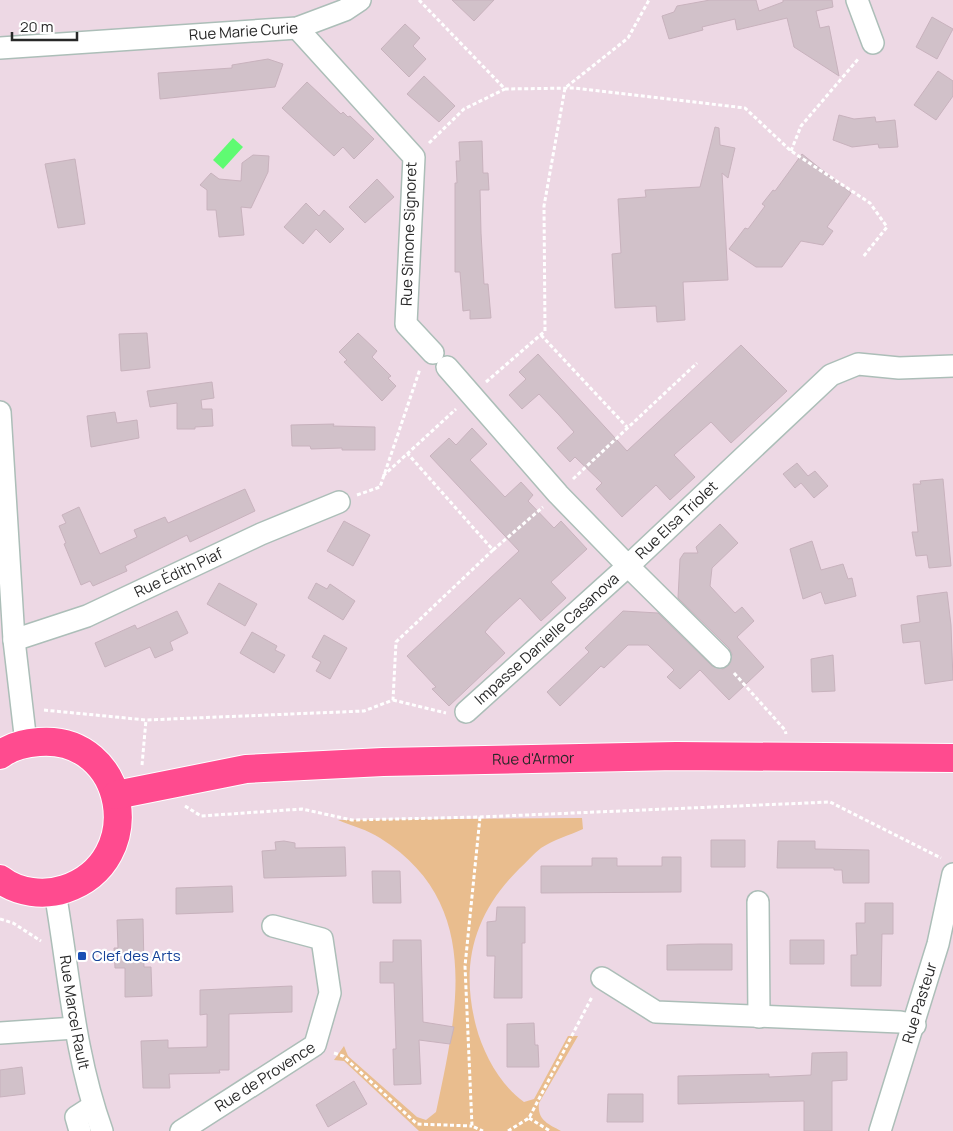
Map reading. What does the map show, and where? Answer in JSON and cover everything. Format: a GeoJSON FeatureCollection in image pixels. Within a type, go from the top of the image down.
{"type":"FeatureCollection","features":[{"type":"Feature","properties":{"kind":"main road"},"geometry":{"type":"LineString","coordinates":[[0,755],[26,743],[49,741],[64,744],[91,758],[106,775],[128,792],[113,846],[100,868],[79,884],[55,892],[30,892],[6,884],[0,878]]}},
{"type":"Feature","properties":{"kind":"main road","name":"Rue d'Armor"},"geometry":{"type":"LineString","coordinates":[[128,792],[246,769],[344,764],[666,757],[953,758]]}},
{"type":"Feature","properties":{"kind":"street","name":"Rue Marie Curie"},"geometry":{"type":"LineString","coordinates":[[0,48],[297,28],[345,10],[360,0]]}},
{"type":"Feature","properties":{"kind":"street"},"geometry":{"type":"LineString","coordinates":[[857,0],[873,42]]}},
{"type":"Feature","properties":{"kind":"street","name":"Rue Simone Signoret"},"geometry":{"type":"LineString","coordinates":[[297,28],[414,157],[406,324],[436,355]]}},
{"type":"Feature","properties":{"kind":"street","name":"Rue Elsa Triolet"},"geometry":{"type":"LineString","coordinates":[[436,355],[473,394],[558,494],[628,566],[831,375],[858,364],[899,368],[953,366]]}},
{"type":"Feature","properties":{"kind":"street"},"geometry":{"type":"LineString","coordinates":[[0,412],[14,640],[26,743]]}},
{"type":"Feature","properties":{"kind":"street","name":"Rue Édith Piaf"},"geometry":{"type":"LineString","coordinates":[[14,640],[87,616],[261,534],[339,502]]}},
{"type":"Feature","properties":{"kind":"street"},"geometry":{"type":"LineString","coordinates":[[628,566],[720,658]]}},
{"type":"Feature","properties":{"kind":"street","name":"Impasse Danielle Casanova"},"geometry":{"type":"LineString","coordinates":[[466,712],[628,566]]}},
{"type":"Feature","properties":{"kind":"street","name":"Rue Pasteur"},"geometry":{"type":"LineString","coordinates":[[880,1131],[915,1025],[938,944],[949,867]]}},
{"type":"Feature","properties":{"kind":"street","name":"Rue Marcel Rault"},"geometry":{"type":"LineString","coordinates":[[55,892],[75,1028],[92,1106],[102,1131]]}},
{"type":"Feature","properties":{"kind":"street"},"geometry":{"type":"LineString","coordinates":[[758,902],[759,1016]]}},
{"type":"Feature","properties":{"kind":"street","name":"Rue de Provence"},"geometry":{"type":"LineString","coordinates":[[181,1131],[315,1045],[330,993],[322,939],[273,926]]}},
{"type":"Feature","properties":{"kind":"street"},"geometry":{"type":"LineString","coordinates":[[602,978],[656,1012],[900,1022],[915,1025]]}},
{"type":"Feature","properties":{"kind":"street"},"geometry":{"type":"LineString","coordinates":[[0,1033],[75,1028]]}},
{"type":"Feature","properties":{"kind":"street"},"geometry":{"type":"LineString","coordinates":[[80,1131],[76,1117],[92,1106]]}},
{"type":"Feature","properties":{"kind":"path"},"geometry":{"type":"LineString","coordinates":[[419,0],[504,89]]}},
{"type":"Feature","properties":{"kind":"path"},"geometry":{"type":"LineString","coordinates":[[384,476],[545,331],[544,206],[565,88],[628,38],[649,0]]}},
{"type":"Feature","properties":{"kind":"path"},"geometry":{"type":"LineString","coordinates":[[791,151],[801,126],[873,42]]}},
{"type":"Feature","properties":{"kind":"path"},"geometry":{"type":"LineString","coordinates":[[414,157],[464,109],[504,89],[565,88],[745,108],[791,151],[870,203],[888,227],[863,257]]}},
{"type":"Feature","properties":{"kind":"path"},"geometry":{"type":"LineString","coordinates":[[541,335],[627,427]]}},
{"type":"Feature","properties":{"kind":"path"},"geometry":{"type":"LineString","coordinates":[[339,502],[380,486],[436,355]]}},
{"type":"Feature","properties":{"kind":"path"},"geometry":{"type":"LineString","coordinates":[[393,700],[396,642],[493,550],[558,494],[627,427],[697,364]]}},
{"type":"Feature","properties":{"kind":"path"},"geometry":{"type":"LineString","coordinates":[[408,454],[493,550]]}},
{"type":"Feature","properties":{"kind":"path"},"geometry":{"type":"LineString","coordinates":[[720,658],[785,730],[792,757]]}},
{"type":"Feature","properties":{"kind":"path"},"geometry":{"type":"LineString","coordinates":[[22,708],[146,720],[364,711],[393,700],[447,713],[466,712]]}},
{"type":"Feature","properties":{"kind":"path"},"geometry":{"type":"LineString","coordinates":[[128,792],[146,720]]}},
{"type":"Feature","properties":{"kind":"path"},"geometry":{"type":"LineString","coordinates":[[178,802],[201,816],[302,809],[352,820],[480,817],[830,802],[949,867]]}},
{"type":"Feature","properties":{"kind":"path"},"geometry":{"type":"LineString","coordinates":[[472,1126],[465,966],[480,817]]}},
{"type":"Feature","properties":{"kind":"path"},"geometry":{"type":"LineString","coordinates":[[0,918],[13,923],[40,941],[62,933]]}},
{"type":"Feature","properties":{"kind":"path"},"geometry":{"type":"LineString","coordinates":[[508,1131],[529,1118],[602,978]]}},
{"type":"Feature","properties":{"kind":"path"},"geometry":{"type":"LineString","coordinates":[[315,1045],[343,1056],[417,1124],[472,1126],[483,1131]]}},
{"type":"Feature","properties":{"kind":"path"},"geometry":{"type":"LineString","coordinates":[[529,1118],[550,1131]]}},
{"type":"Feature","properties":{"kind":"shaded area"},"geometry":{"type":"Polygon","coordinates":[[[233,138],[243,147],[223,169],[213,160],[233,138]]]}},
{"type":"Feature","properties":{"kind":"shaded area"},"geometry":{"type":"Polygon","coordinates":[[[582,818],[583,829],[541,848],[504,886],[481,922],[471,961],[471,1003],[483,1047],[500,1078],[524,1102],[534,1099],[568,1036],[578,1036],[539,1103],[540,1114],[544,1121],[561,1131],[419,1131],[344,1061],[334,1060],[344,1046],[348,1056],[417,1117],[426,1120],[436,1112],[451,1037],[455,999],[455,962],[449,927],[436,894],[413,864],[375,835],[338,820],[582,818]]]}},
{"type":"Feature","properties":{"kind":"building"},"geometry":{"type":"Polygon","coordinates":[[[452,0],[494,0],[474,21],[452,0]]]}},
{"type":"Feature","properties":{"kind":"building"},"geometry":{"type":"Polygon","coordinates":[[[710,0],[756,0],[759,11],[783,2],[783,0],[832,0],[833,7],[816,11],[820,28],[829,26],[839,76],[794,47],[787,18],[737,30],[735,19],[702,27],[703,30],[669,39],[662,16],[674,12],[677,6],[710,0]]]}},
{"type":"Feature","properties":{"kind":"building"},"geometry":{"type":"Polygon","coordinates":[[[932,17],[953,29],[937,59],[916,47],[932,17]]]}},
{"type":"Feature","properties":{"kind":"building"},"geometry":{"type":"Polygon","coordinates":[[[405,24],[420,38],[413,46],[426,59],[409,77],[381,49],[405,24]]]}},
{"type":"Feature","properties":{"kind":"building"},"geometry":{"type":"Polygon","coordinates":[[[268,59],[283,64],[275,87],[160,99],[158,73],[232,68],[232,65],[268,59]]]}},
{"type":"Feature","properties":{"kind":"building"},"geometry":{"type":"Polygon","coordinates":[[[938,71],[953,81],[953,96],[936,120],[914,105],[938,71]]]}},
{"type":"Feature","properties":{"kind":"building"},"geometry":{"type":"Polygon","coordinates":[[[424,76],[455,106],[439,122],[407,94],[424,76]]]}},
{"type":"Feature","properties":{"kind":"building"},"geometry":{"type":"Polygon","coordinates":[[[307,82],[341,114],[343,112],[348,117],[350,116],[374,139],[354,159],[343,147],[334,156],[282,108],[307,82]]]}},
{"type":"Feature","properties":{"kind":"building"},"geometry":{"type":"Polygon","coordinates":[[[839,115],[854,119],[875,117],[876,122],[895,120],[898,147],[879,148],[878,144],[852,147],[833,140],[839,115]]]}},
{"type":"Feature","properties":{"kind":"building"},"geometry":{"type":"Polygon","coordinates":[[[715,127],[719,128],[720,145],[735,148],[728,178],[722,173],[728,280],[683,282],[685,320],[657,322],[656,306],[615,308],[612,254],[621,253],[618,199],[646,197],[645,190],[700,187],[715,127]]]}},
{"type":"Feature","properties":{"kind":"building"},"geometry":{"type":"Polygon","coordinates":[[[482,141],[483,173],[488,173],[489,190],[480,190],[481,233],[484,284],[488,284],[491,318],[470,319],[470,310],[463,311],[460,272],[455,272],[456,161],[460,161],[459,142],[482,141]]]}},
{"type":"Feature","properties":{"kind":"building"},"geometry":{"type":"Polygon","coordinates":[[[802,154],[851,193],[827,227],[833,231],[823,245],[801,241],[782,267],[756,267],[729,249],[745,228],[748,229],[765,206],[762,204],[773,190],[775,191],[802,154]]]}},
{"type":"Feature","properties":{"kind":"building"},"geometry":{"type":"Polygon","coordinates":[[[253,155],[269,156],[268,172],[251,208],[241,207],[244,235],[219,237],[216,210],[207,210],[207,190],[200,185],[211,173],[219,179],[241,181],[242,163],[253,155]]]}},
{"type":"Feature","properties":{"kind":"building"},"geometry":{"type":"Polygon","coordinates":[[[75,159],[85,224],[58,228],[45,164],[75,159]]]}},
{"type":"Feature","properties":{"kind":"building"},"geometry":{"type":"Polygon","coordinates":[[[377,179],[394,197],[365,223],[349,207],[377,179]]]}},
{"type":"Feature","properties":{"kind":"building"},"geometry":{"type":"Polygon","coordinates":[[[306,203],[319,216],[324,210],[344,229],[330,243],[316,229],[303,244],[284,227],[306,203]]]}},
{"type":"Feature","properties":{"kind":"building"},"geometry":{"type":"Polygon","coordinates":[[[147,333],[150,368],[121,371],[119,334],[147,333]]]}},
{"type":"Feature","properties":{"kind":"building"},"geometry":{"type":"Polygon","coordinates":[[[358,333],[377,351],[372,357],[391,376],[388,378],[396,386],[382,401],[344,362],[347,360],[339,352],[358,333]]]}},
{"type":"Feature","properties":{"kind":"building"},"geometry":{"type":"Polygon","coordinates":[[[741,345],[787,391],[731,443],[711,422],[674,455],[695,477],[670,500],[656,485],[622,517],[596,489],[602,483],[575,457],[570,462],[557,448],[574,432],[559,415],[539,394],[522,409],[509,395],[526,379],[519,372],[538,354],[627,451],[741,345]]]}},
{"type":"Feature","properties":{"kind":"building"},"geometry":{"type":"Polygon","coordinates":[[[212,382],[214,398],[201,400],[202,409],[212,409],[213,426],[177,429],[177,403],[150,407],[147,391],[212,382]]]}},
{"type":"Feature","properties":{"kind":"building"},"geometry":{"type":"Polygon","coordinates":[[[115,412],[117,423],[137,420],[139,438],[91,447],[87,416],[115,412]]]}},
{"type":"Feature","properties":{"kind":"building"},"geometry":{"type":"Polygon","coordinates":[[[334,424],[333,426],[375,427],[375,450],[311,449],[310,446],[292,446],[291,425],[334,424]]]}},
{"type":"Feature","properties":{"kind":"building"},"geometry":{"type":"Polygon","coordinates":[[[472,428],[487,444],[470,460],[505,497],[521,482],[533,495],[528,501],[554,528],[561,521],[587,549],[551,582],[566,598],[541,621],[520,598],[492,624],[485,632],[505,653],[449,706],[432,689],[436,687],[407,656],[519,551],[430,456],[449,438],[456,445],[472,428]]]}},
{"type":"Feature","properties":{"kind":"building"},"geometry":{"type":"Polygon","coordinates":[[[797,463],[808,476],[815,471],[828,486],[814,498],[801,483],[795,488],[783,474],[797,463]]]}},
{"type":"Feature","properties":{"kind":"building"},"geometry":{"type":"Polygon","coordinates":[[[943,479],[951,566],[929,568],[927,555],[916,556],[912,532],[918,532],[913,484],[921,484],[920,481],[943,479]]]}},
{"type":"Feature","properties":{"kind":"building"},"geometry":{"type":"Polygon","coordinates":[[[245,489],[255,511],[190,542],[187,535],[125,566],[127,571],[93,586],[90,581],[81,585],[64,544],[66,543],[59,526],[66,523],[62,515],[79,507],[100,554],[137,537],[134,530],[165,517],[168,523],[245,489]]]}},
{"type":"Feature","properties":{"kind":"building"},"geometry":{"type":"Polygon","coordinates":[[[344,521],[370,535],[353,566],[327,551],[344,521]]]}},
{"type":"Feature","properties":{"kind":"building"},"geometry":{"type":"Polygon","coordinates":[[[720,524],[738,543],[712,568],[710,586],[735,613],[742,607],[754,621],[737,637],[764,667],[729,700],[700,670],[680,689],[667,677],[674,670],[648,645],[628,645],[604,668],[601,666],[560,706],[547,692],[589,652],[585,648],[623,611],[658,613],[712,666],[723,669],[729,665],[732,654],[729,648],[678,598],[680,559],[684,553],[698,553],[696,547],[720,524]]]}},
{"type":"Feature","properties":{"kind":"building"},"geometry":{"type":"Polygon","coordinates":[[[812,541],[821,570],[843,564],[848,579],[852,578],[856,596],[825,604],[821,592],[803,599],[790,549],[812,541]]]}},
{"type":"Feature","properties":{"kind":"building"},"geometry":{"type":"Polygon","coordinates":[[[219,583],[257,604],[245,626],[207,604],[219,583]]]}},
{"type":"Feature","properties":{"kind":"building"},"geometry":{"type":"Polygon","coordinates":[[[316,583],[327,589],[330,584],[355,601],[343,620],[308,598],[316,583]]]}},
{"type":"Feature","properties":{"kind":"building"},"geometry":{"type":"Polygon","coordinates":[[[947,592],[951,625],[953,680],[925,684],[920,641],[903,643],[901,625],[920,622],[917,596],[947,592]]]}},
{"type":"Feature","properties":{"kind":"building"},"geometry":{"type":"Polygon","coordinates":[[[177,611],[188,633],[170,642],[173,650],[155,658],[150,647],[105,667],[95,643],[135,625],[137,629],[177,611]]]}},
{"type":"Feature","properties":{"kind":"building"},"geometry":{"type":"Polygon","coordinates":[[[252,632],[277,646],[275,650],[285,655],[274,673],[240,653],[252,632]]]}},
{"type":"Feature","properties":{"kind":"building"},"geometry":{"type":"Polygon","coordinates":[[[324,635],[347,648],[330,679],[316,671],[321,662],[312,657],[324,635]]]}},
{"type":"Feature","properties":{"kind":"building"},"geometry":{"type":"Polygon","coordinates":[[[833,655],[835,691],[812,692],[811,659],[833,655]]]}},
{"type":"Feature","properties":{"kind":"building"},"geometry":{"type":"Polygon","coordinates":[[[711,840],[745,840],[745,867],[711,867],[711,840]]]}},
{"type":"Feature","properties":{"kind":"building"},"geometry":{"type":"Polygon","coordinates":[[[778,841],[815,841],[815,849],[869,850],[869,883],[843,883],[842,870],[834,870],[834,868],[777,868],[778,841]]]}},
{"type":"Feature","properties":{"kind":"building"},"geometry":{"type":"Polygon","coordinates":[[[275,842],[295,843],[295,848],[345,847],[346,876],[264,878],[262,851],[276,850],[275,842]]]}},
{"type":"Feature","properties":{"kind":"building"},"geometry":{"type":"Polygon","coordinates":[[[662,857],[681,857],[681,892],[541,893],[541,866],[592,866],[592,858],[617,858],[617,866],[662,866],[662,857]]]}},
{"type":"Feature","properties":{"kind":"building"},"geometry":{"type":"Polygon","coordinates":[[[372,871],[400,871],[401,903],[373,903],[372,871]]]}},
{"type":"Feature","properties":{"kind":"building"},"geometry":{"type":"Polygon","coordinates":[[[232,886],[233,912],[176,914],[176,888],[232,886]]]}},
{"type":"Feature","properties":{"kind":"building"},"geometry":{"type":"Polygon","coordinates":[[[865,903],[893,903],[893,934],[882,934],[881,986],[851,986],[851,955],[857,955],[856,923],[865,923],[865,903]]]}},
{"type":"Feature","properties":{"kind":"building"},"geometry":{"type":"Polygon","coordinates":[[[497,907],[525,907],[525,943],[522,943],[522,998],[494,998],[495,956],[487,956],[487,922],[496,921],[497,907]]]}},
{"type":"Feature","properties":{"kind":"building"},"geometry":{"type":"Polygon","coordinates":[[[143,919],[144,967],[151,967],[152,996],[125,997],[125,968],[115,968],[114,948],[118,948],[117,920],[143,919]]]}},
{"type":"Feature","properties":{"kind":"building"},"geometry":{"type":"Polygon","coordinates":[[[393,940],[421,940],[423,1022],[454,1027],[450,1044],[419,1040],[421,1084],[394,1085],[393,1049],[396,1049],[394,983],[380,983],[380,962],[393,962],[393,940]]]}},
{"type":"Feature","properties":{"kind":"building"},"geometry":{"type":"Polygon","coordinates":[[[790,940],[824,940],[824,964],[790,964],[790,940]]]}},
{"type":"Feature","properties":{"kind":"building"},"geometry":{"type":"Polygon","coordinates":[[[732,944],[732,970],[667,970],[667,945],[732,944]]]}},
{"type":"Feature","properties":{"kind":"building"},"geometry":{"type":"Polygon","coordinates":[[[292,986],[292,1012],[229,1014],[229,1070],[219,1070],[220,1073],[169,1074],[170,1088],[143,1088],[141,1041],[168,1040],[168,1048],[207,1047],[207,1014],[200,1015],[200,990],[292,986]]]}},
{"type":"Feature","properties":{"kind":"building"},"geometry":{"type":"Polygon","coordinates":[[[534,1023],[539,1067],[507,1067],[507,1024],[534,1023]]]}},
{"type":"Feature","properties":{"kind":"building"},"geometry":{"type":"Polygon","coordinates":[[[847,1052],[847,1080],[832,1081],[832,1131],[804,1131],[804,1101],[678,1104],[678,1076],[769,1074],[769,1077],[811,1075],[812,1053],[847,1052]]]}},
{"type":"Feature","properties":{"kind":"building"},"geometry":{"type":"Polygon","coordinates":[[[22,1067],[25,1094],[0,1097],[0,1070],[22,1067]]]}},
{"type":"Feature","properties":{"kind":"building"},"geometry":{"type":"Polygon","coordinates":[[[354,1081],[367,1104],[328,1127],[316,1105],[354,1081]]]}},
{"type":"Feature","properties":{"kind":"building"},"geometry":{"type":"Polygon","coordinates":[[[608,1094],[643,1094],[643,1122],[607,1122],[608,1094]]]}},
{"type":"Feature","properties":{"kind":"place","name":"Clef des Arts"},"geometry":{"type":"Point","coordinates":[82,956]}}]}
